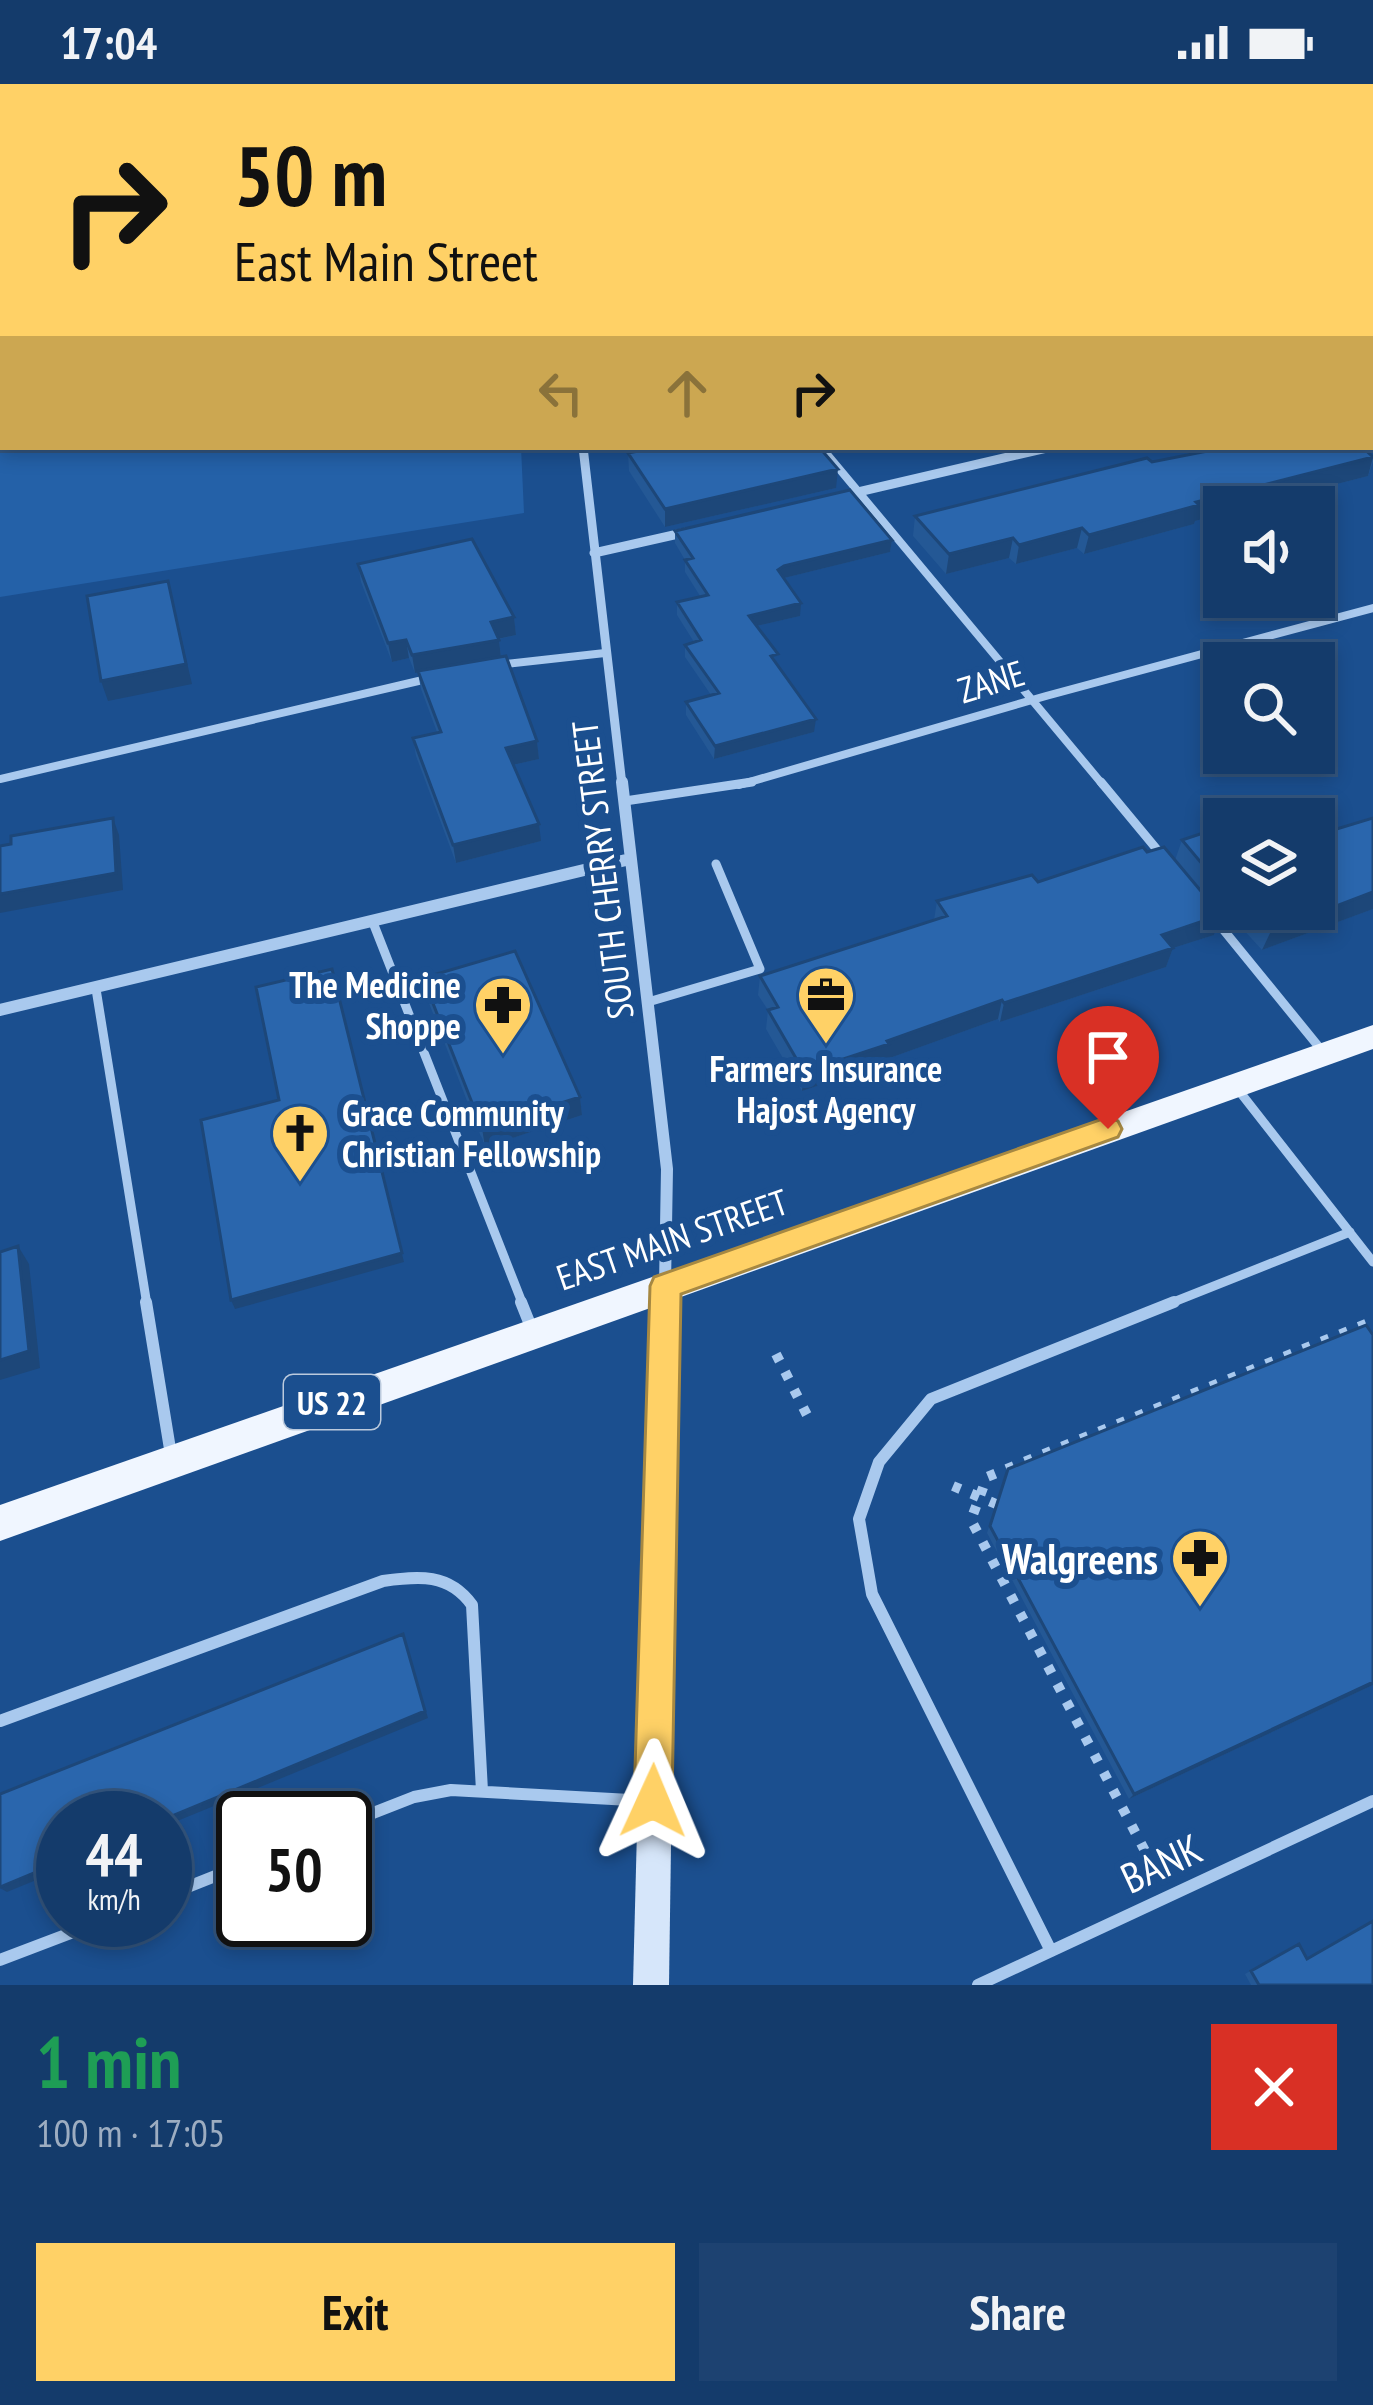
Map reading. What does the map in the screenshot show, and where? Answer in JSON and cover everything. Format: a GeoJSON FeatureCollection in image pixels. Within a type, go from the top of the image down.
{"type":"FeatureCollection","features":[{"type":"Feature","properties":{"kind":"main road","name":"EAST MAIN STREET"},"geometry":{"type":"LineString","coordinates":[[0,1522],[1373,1036]]}},
{"type":"Feature","properties":{"kind":"main road"},"geometry":{"type":"LineString","coordinates":[[651,1985],[665,1286]]}},
{"type":"Feature","properties":{"kind":"street","name":"SOUTH CHERRY STREET"},"geometry":{"type":"LineString","coordinates":[[583,450],[667,1169],[665,1286]]}},
{"type":"Feature","properties":{"kind":"street"},"geometry":{"type":"LineString","coordinates":[[838,497],[1038,450]]}},
{"type":"Feature","properties":{"kind":"street"},"geometry":{"type":"LineString","coordinates":[[594,553],[692,530]]}},
{"type":"Feature","properties":{"kind":"street"},"geometry":{"type":"LineString","coordinates":[[0,1010],[630,860]]}},
{"type":"Feature","properties":{"kind":"lane"},"geometry":{"type":"LineString","coordinates":[[824,450],[1168,864]]}},
{"type":"Feature","properties":{"kind":"lane","name":"ZANE"},"geometry":{"type":"LineString","coordinates":[[625,801],[686,796],[756,780],[1373,608]]}},
{"type":"Feature","properties":{"kind":"lane"},"geometry":{"type":"LineString","coordinates":[[488,667],[605,653]]}},
{"type":"Feature","properties":{"kind":"lane"},"geometry":{"type":"LineString","coordinates":[[0,779],[442,676]]}},
{"type":"Feature","properties":{"kind":"lane"},"geometry":{"type":"LineString","coordinates":[[648,1002],[760,969],[716,864]]}},
{"type":"Feature","properties":{"kind":"lane"},"geometry":{"type":"LineString","coordinates":[[1199,900],[1323,1052]]}},
{"type":"Feature","properties":{"kind":"lane"},"geometry":{"type":"LineString","coordinates":[[372,920],[532,1333]]}},
{"type":"Feature","properties":{"kind":"lane"},"geometry":{"type":"LineString","coordinates":[[96,989],[171,1460]]}},
{"type":"Feature","properties":{"kind":"lane"},"geometry":{"type":"LineString","coordinates":[[1233,1084],[1373,1262]]}},
{"type":"Feature","properties":{"kind":"lane"},"geometry":{"type":"LineString","coordinates":[[1051,1951],[872,1594],[858,1534],[870,1483],[883,1454],[931,1399],[1350,1232]]}},
{"type":"Feature","properties":{"kind":"lane"},"geometry":{"type":"LineString","coordinates":[[0,1721],[383,1581],[418,1576],[447,1579],[464,1590],[472,1606],[482,1791]]}},
{"type":"Feature","properties":{"kind":"lane"},"geometry":{"type":"LineString","coordinates":[[372,1814],[414,1798],[482,1791],[653,1801]]}},
{"type":"Feature","properties":{"kind":"lane","name":"BANK"},"geometry":{"type":"LineString","coordinates":[[977,1985],[1373,1801]]}},
{"type":"Feature","properties":{"kind":"lane"},"geometry":{"type":"LineString","coordinates":[[0,1960],[36,1946]]}},
{"type":"Feature","properties":{"kind":"path"},"geometry":{"type":"LineString","coordinates":[[1169,1896],[971,1520],[978,1497],[987,1477],[1373,1321]]}},
{"type":"Feature","properties":{"kind":"path"},"geometry":{"type":"LineString","coordinates":[[776,1354],[809,1419]]}},
{"type":"Feature","properties":{"kind":"path"},"geometry":{"type":"LineString","coordinates":[[953,1486],[997,1504]]}},
{"type":"Feature","properties":{"kind":"shaded area"},"geometry":{"type":"Polygon","coordinates":[[[0,450],[521,450],[524,513],[0,597],[0,450]]]}},
{"type":"Feature","properties":{"kind":"building"},"geometry":{"type":"Polygon","coordinates":[[[822,450],[838,469],[665,509],[628,453],[822,450]]]}},
{"type":"Feature","properties":{"kind":"building"},"geometry":{"type":"Polygon","coordinates":[[[1213,450],[1365,450],[1373,457],[1259,486],[1203,486],[1199,505],[1089,535],[1082,528],[1019,545],[1013,538],[949,554],[915,516],[1147,458],[1152,462],[1213,450]]]}},
{"type":"Feature","properties":{"kind":"building"},"geometry":{"type":"Polygon","coordinates":[[[850,490],[892,540],[784,566],[778,570],[801,603],[749,616],[816,719],[715,746],[686,702],[719,693],[685,645],[701,640],[677,602],[708,595],[685,560],[693,558],[675,531],[850,490]]]}},
{"type":"Feature","properties":{"kind":"building"},"geometry":{"type":"Polygon","coordinates":[[[472,539],[514,617],[491,622],[499,640],[412,655],[406,640],[388,643],[358,564],[472,539]]]}},
{"type":"Feature","properties":{"kind":"building"},"geometry":{"type":"Polygon","coordinates":[[[168,581],[186,664],[101,681],[87,596],[168,581]]]}},
{"type":"Feature","properties":{"kind":"building"},"geometry":{"type":"Polygon","coordinates":[[[506,656],[537,741],[506,748],[539,824],[453,845],[413,738],[441,732],[418,671],[506,656]]]}},
{"type":"Feature","properties":{"kind":"building"},"geometry":{"type":"Polygon","coordinates":[[[113,818],[116,873],[0,894],[0,846],[11,844],[11,836],[113,818]]]}},
{"type":"Feature","properties":{"kind":"building"},"geometry":{"type":"Polygon","coordinates":[[[1373,818],[1373,892],[1335,907],[1335,829],[1373,818]]]}},
{"type":"Feature","properties":{"kind":"building"},"geometry":{"type":"Polygon","coordinates":[[[1203,833],[1203,865],[1182,840],[1203,833]]]}},
{"type":"Feature","properties":{"kind":"building"},"geometry":{"type":"Polygon","coordinates":[[[1143,847],[1147,852],[1164,847],[1203,894],[1203,921],[1162,935],[1173,948],[1002,1000],[804,1072],[768,1010],[778,1007],[760,976],[947,916],[937,901],[1032,875],[1038,882],[1143,847]]]}},
{"type":"Feature","properties":{"kind":"building","name":"The Medicine Shoppe"},"geometry":{"type":"Polygon","coordinates":[[[515,951],[580,1097],[482,1128],[423,978],[515,951]]]}},
{"type":"Feature","properties":{"kind":"building","name":"Grace Community Christian Fellowship"},"geometry":{"type":"Polygon","coordinates":[[[332,969],[402,1253],[231,1300],[201,1120],[279,1100],[256,987],[332,969]]]}},
{"type":"Feature","properties":{"kind":"building"},"geometry":{"type":"Polygon","coordinates":[[[18,1246],[29,1351],[0,1360],[0,1252],[18,1246]]]}},
{"type":"Feature","properties":{"kind":"building","name":"Walgreens"},"geometry":{"type":"Polygon","coordinates":[[[1366,1325],[1373,1335],[1373,1682],[1134,1794],[990,1526],[1008,1469],[1366,1325]]]}},
{"type":"Feature","properties":{"kind":"building"},"geometry":{"type":"Polygon","coordinates":[[[403,1634],[425,1711],[232,1791],[216,1791],[216,1798],[192,1808],[192,1791],[36,1791],[36,1872],[0,1887],[0,1794],[403,1634]]]}},
{"type":"Feature","properties":{"kind":"building"},"geometry":{"type":"Polygon","coordinates":[[[1373,1921],[1373,1985],[1259,1985],[1251,1971],[1299,1944],[1307,1959],[1373,1921]]]}},
{"type":"Feature","properties":{"kind":"place","name":"Farmers Insurance Hajost Agency"},"geometry":{"type":"Point","coordinates":[826,1046]}},
{"type":"Feature","properties":{"kind":"place","name":"The Medicine Shoppe"},"geometry":{"type":"Point","coordinates":[503,1056]}},
{"type":"Feature","properties":{"kind":"place","name":"Grace Community Christian Fellowship"},"geometry":{"type":"Point","coordinates":[300,1184]}},
{"type":"Feature","properties":{"kind":"place","name":"Walgreens"},"geometry":{"type":"Point","coordinates":[1200,1609]}},
{"type":"Feature","properties":{"kind":"route"},"geometry":{"type":"LineString","coordinates":[[653,1801],[665,1286],[1108,1129]]}}]}
